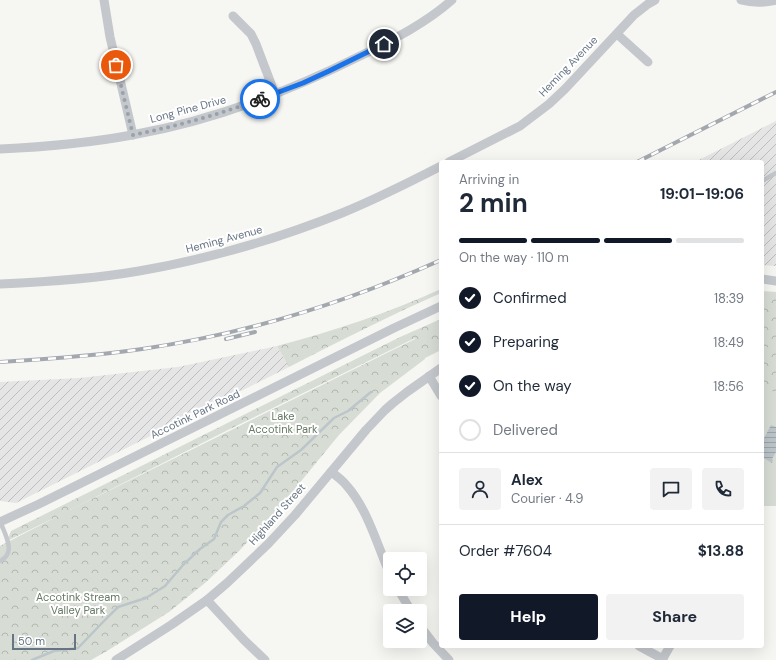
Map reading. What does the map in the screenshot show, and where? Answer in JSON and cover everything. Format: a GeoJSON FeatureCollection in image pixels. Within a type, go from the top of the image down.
{"type":"FeatureCollection","features":[{"type":"Feature","properties":{"kind":"street"},"geometry":{"type":"LineString","coordinates":[[104,0],[110,37],[133,135]]}},
{"type":"Feature","properties":{"kind":"street","name":"Long Pine Drive"},"geometry":{"type":"LineString","coordinates":[[0,149],[69,144],[133,135],[244,106],[303,83],[384,44],[430,18],[452,0]]}},
{"type":"Feature","properties":{"kind":"street","name":"Heming Avenue"},"geometry":{"type":"LineString","coordinates":[[453,160],[513,129],[537,114],[565,89],[638,11],[655,0]]}},
{"type":"Feature","properties":{"kind":"street"},"geometry":{"type":"LineString","coordinates":[[741,0],[761,3],[776,0]]}},
{"type":"Feature","properties":{"kind":"street"},"geometry":{"type":"LineString","coordinates":[[233,16],[251,34],[275,94]]}},
{"type":"Feature","properties":{"kind":"street"},"geometry":{"type":"LineString","coordinates":[[617,34],[648,62]]}},
{"type":"Feature","properties":{"kind":"street","name":"Heming Avenue"},"geometry":{"type":"LineString","coordinates":[[0,284],[76,279],[138,271],[238,249],[281,236],[343,213],[439,167]]}},
{"type":"Feature","properties":{"kind":"street"},"geometry":{"type":"LineString","coordinates":[[764,279],[776,281]]}},
{"type":"Feature","properties":{"kind":"street","name":"Accotink Park Road"},"geometry":{"type":"LineString","coordinates":[[0,522],[46,501],[439,307]]}},
{"type":"Feature","properties":{"kind":"street","name":"Highland Street"},"geometry":{"type":"LineString","coordinates":[[116,660],[146,642],[207,600],[244,568],[295,515],[366,430],[385,410],[402,395],[439,369]]}},
{"type":"Feature","properties":{"kind":"street"},"geometry":{"type":"LineString","coordinates":[[429,376],[439,393]]}},
{"type":"Feature","properties":{"kind":"street"},"geometry":{"type":"LineString","coordinates":[[331,472],[347,486],[358,500],[383,557]]}},
{"type":"Feature","properties":{"kind":"street"},"geometry":{"type":"LineString","coordinates":[[207,600],[265,660]]}},
{"type":"Feature","properties":{"kind":"street"},"geometry":{"type":"LineString","coordinates":[[427,635],[449,660]]}},
{"type":"Feature","properties":{"kind":"street"},"geometry":{"type":"LineString","coordinates":[[643,648],[662,659],[669,648]]}},
{"type":"Feature","properties":{"kind":"lane"},"geometry":{"type":"LineString","coordinates":[[764,179],[776,173]]}},
{"type":"Feature","properties":{"kind":"lane","name":"Accotink Park Road"},"geometry":{"type":"LineString","coordinates":[[0,522],[7,539],[9,550],[6,557],[0,561]]}},
{"type":"Feature","properties":{"kind":"shaded area"},"geometry":{"type":"Polygon","coordinates":[[[776,121],[776,266],[764,265],[764,160],[699,160],[776,121]]]}},
{"type":"Feature","properties":{"kind":"shaded area"},"geometry":{"type":"Polygon","coordinates":[[[277,346],[289,367],[16,503],[0,501],[0,382],[80,378],[178,367],[277,346]]]}},
{"type":"Feature","properties":{"kind":"shaded area"},"geometry":{"type":"Polygon","coordinates":[[[771,425],[776,427],[776,452],[772,459],[772,463],[764,458],[764,438],[771,425]]]}},
{"type":"Feature","properties":{"kind":"green space"},"geometry":{"type":"Polygon","coordinates":[[[439,290],[439,294],[364,329],[289,367],[277,346],[360,321],[439,290]]]}},
{"type":"Feature","properties":{"kind":"green space"},"geometry":{"type":"Polygon","coordinates":[[[764,291],[776,292],[776,506],[764,506],[764,291]]]}},
{"type":"Feature","properties":{"kind":"green space"},"geometry":{"type":"Polygon","coordinates":[[[764,295],[776,297],[776,349],[764,346],[764,295]]]}},
{"type":"Feature","properties":{"kind":"green space","name":"Accotink Stream Valley Park"},"geometry":{"type":"Polygon","coordinates":[[[439,320],[439,351],[425,358],[380,393],[339,435],[275,513],[239,551],[205,583],[169,612],[91,660],[0,660],[0,546],[62,514],[7,541],[11,531],[400,337],[439,320]],[[415,338],[226,431],[70,510],[415,339],[415,338]]]}},
{"type":"Feature","properties":{"kind":"green space"},"geometry":{"type":"Polygon","coordinates":[[[765,348],[776,350],[776,392],[764,389],[765,348]]]}},
{"type":"Feature","properties":{"kind":"waterway"},"geometry":{"type":"LineString","coordinates":[[32,660],[54,651],[78,648],[118,607],[146,598],[165,586],[183,565],[200,549],[214,539],[221,522],[228,515],[244,506],[260,493],[277,467],[301,450],[334,418],[348,411],[371,392]]}},
{"type":"Feature","properties":{"kind":"railway"},"geometry":{"type":"LineString","coordinates":[[641,160],[776,92]]}},
{"type":"Feature","properties":{"kind":"railway"},"geometry":{"type":"LineString","coordinates":[[0,362],[71,357],[142,349],[219,335],[257,326],[332,303],[405,276],[439,261]]}},
{"type":"Feature","properties":{"kind":"railway"},"geometry":{"type":"LineString","coordinates":[[226,339],[255,332]]}},
{"type":"Feature","properties":{"kind":"way so far"},"geometry":{"type":"LineString","coordinates":[[116,65],[133,135],[202,118],[244,106],[260,99]]}},
{"type":"Feature","properties":{"kind":"route"},"geometry":{"type":"LineString","coordinates":[[260,99],[303,83],[384,44]]}},
{"type":"Feature","properties":{"kind":"park label","name":"Lake Accotink Park"},"geometry":{"type":"Point","coordinates":[283,422]}}]}
